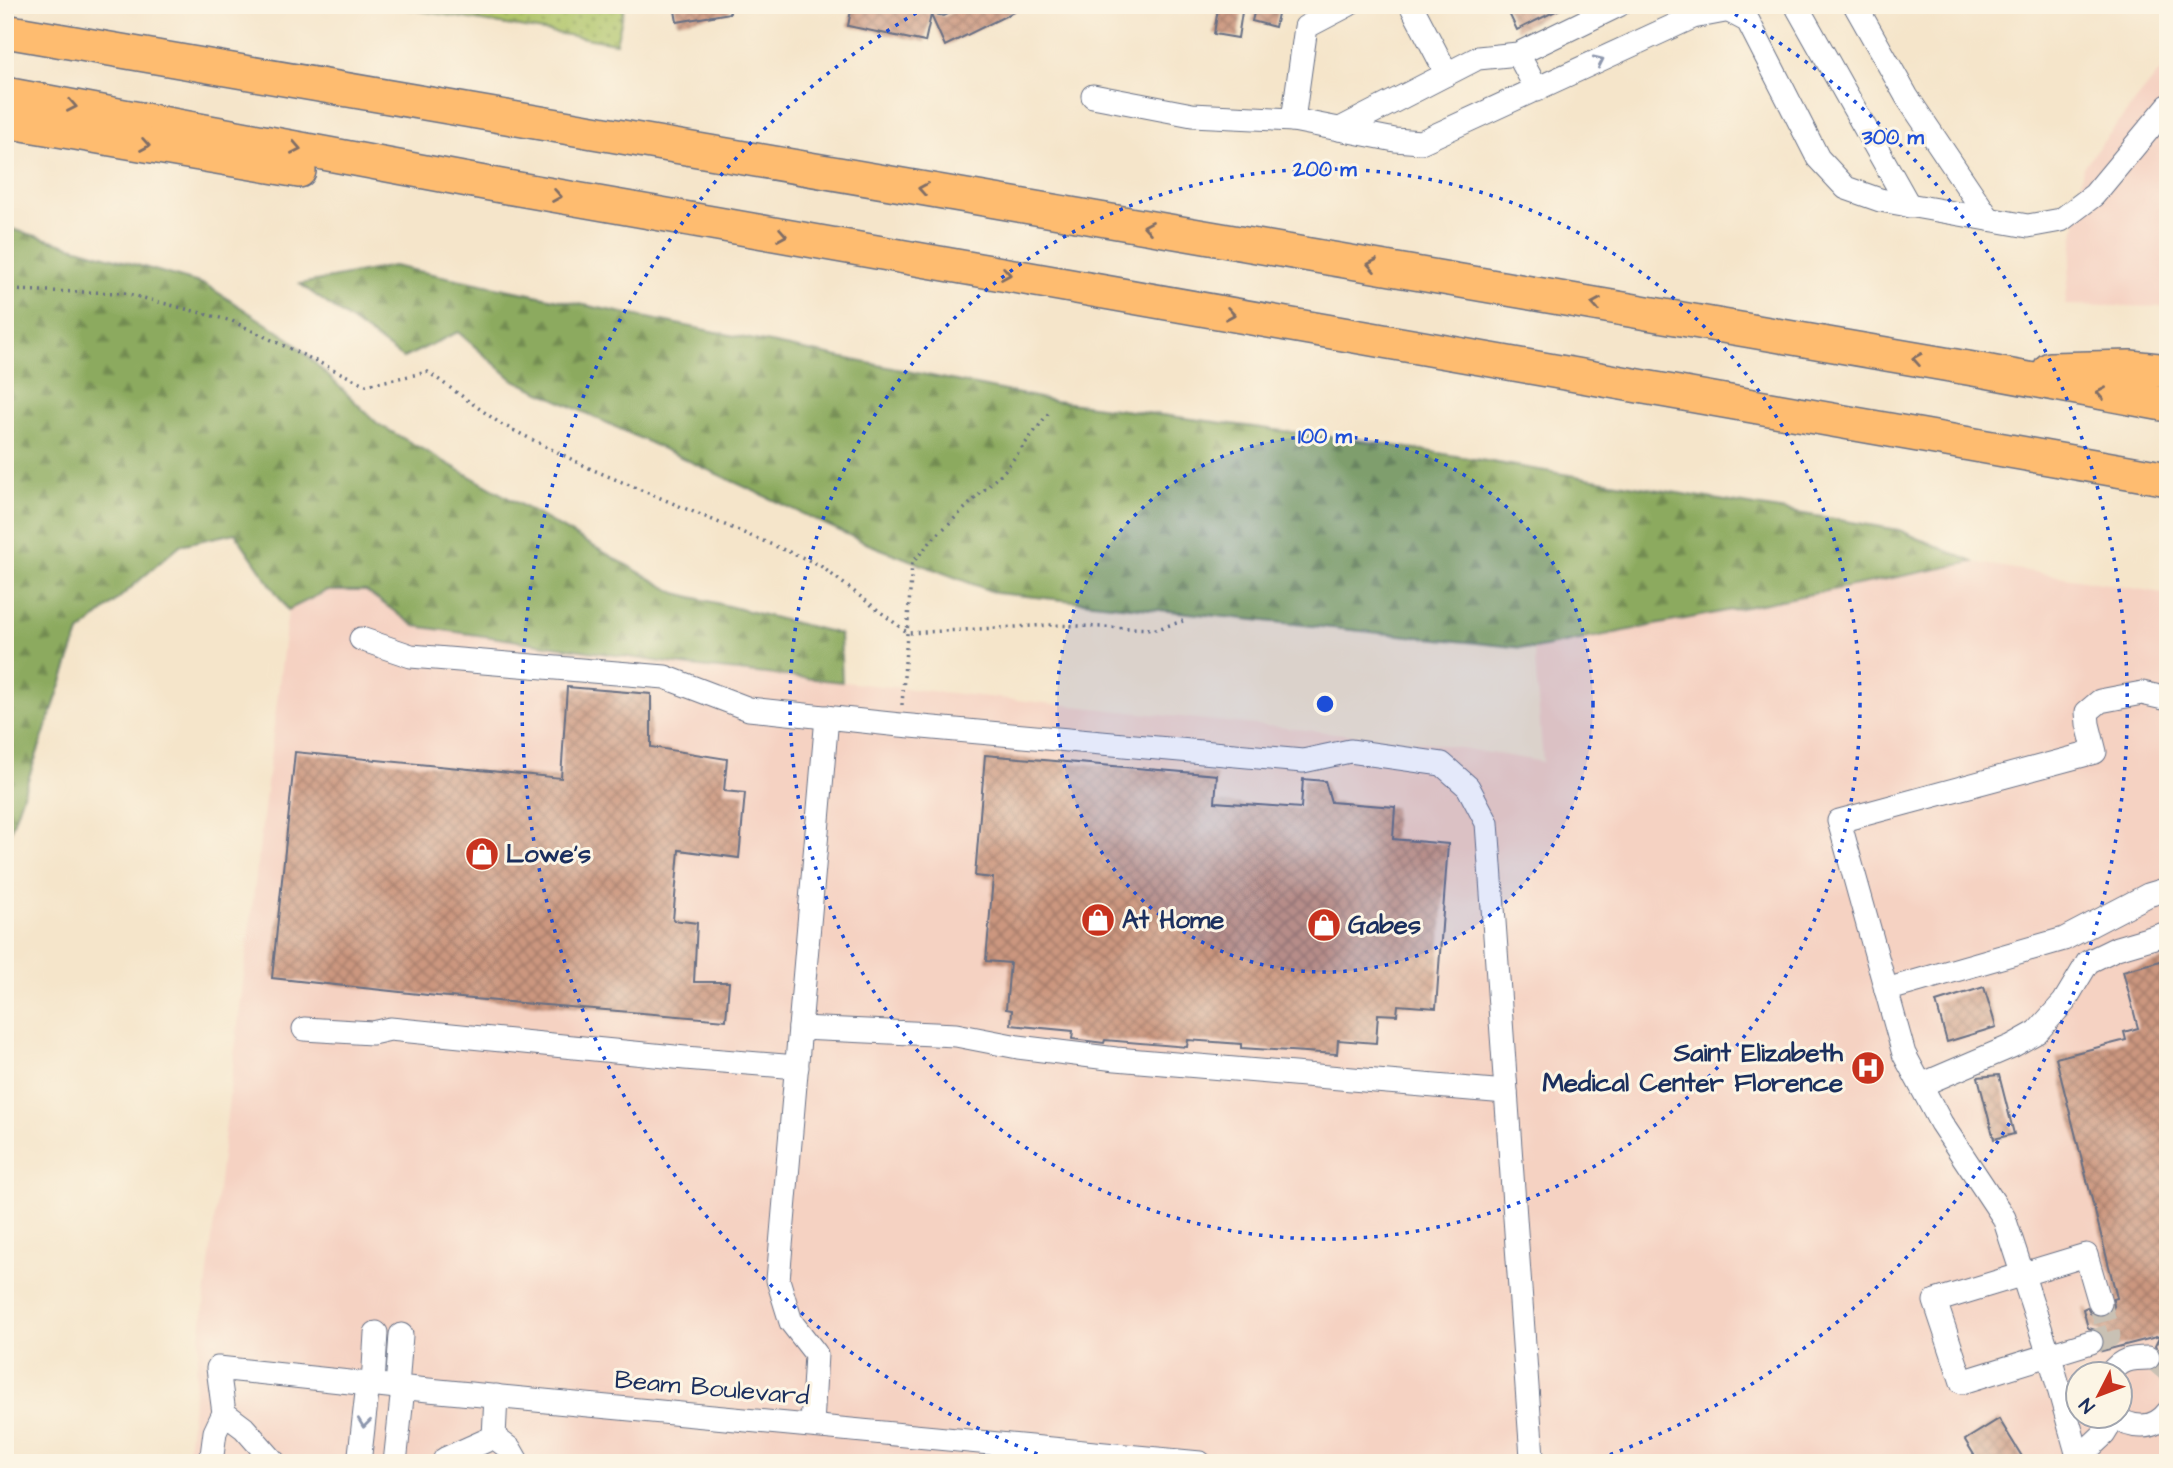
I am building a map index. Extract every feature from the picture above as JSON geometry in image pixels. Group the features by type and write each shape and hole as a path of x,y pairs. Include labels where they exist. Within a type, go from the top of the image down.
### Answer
{"highway":[{"path":"5,31 1985,371 2168,405"},
{"path":"5,94 490,184 2168,478"},
{"path":"5,121 386,187 490,184"},
{"path":"1985,371 2130,367 2168,371"}],"street":[{"path":"1293,120 1306,27 1348,5"},
{"path":"1411,5 1447,74"},
{"path":"1340,129 1478,58 1518,54 1619,5"},
{"path":"1796,5 1909,205"},
{"path":"1855,5 1907,97 1989,219"},
{"path":"1093,96 1192,115 1293,120 1395,140 1421,142 1693,18 1727,7 1748,21 1818,158 1846,188 1880,200 2028,226 2061,220 2094,195 2168,106"},
{"path":"1518,54 1537,90"},
{"path":"361,639 411,656 665,677 749,709 1303,761 1350,751 1441,764 1468,787 1487,823 1532,1457 1528,1463"},
{"path":"2077,1461 2049,1356 2004,1218 1941,1123 1904,1054 1839,821 2095,752 2087,712 2100,701 2142,693 2168,699"},
{"path":"812,1425 816,1354 791,1322 778,1280 827,717"},
{"path":"1886,990 2064,939 2148,895 2168,889"},
{"path":"1921,1085 2012,1046 2037,1032 2064,1002 2088,962 2117,948 2168,933"},
{"path":"800,1028 957,1035 1018,1047 1116,1059 1506,1092"},
{"path":"304,1029 372,1033 390,1029 797,1067"},
{"path":"2091,1342 1962,1382 1935,1301 2086,1255 2099,1303"},
{"path":"359,1463 376,1333"},
{"path":"395,1463 401,1335"},
{"path":"2126,1360 2131,1357 2148,1358"},
{"name":"Beam Boulevard","path":"224,1413 218,1368 400,1388 812,1425 1072,1457 1200,1463"},
{"path":"494,1437 496,1396"},
{"path":"2134,1426 2155,1423 2168,1412"},
{"path":"211,1463 215,1432 224,1413 244,1428 275,1463"},
{"path":"2077,1461 2106,1430"},
{"path":"443,1463 494,1437"},
{"path":"494,1437 510,1449 518,1463"}],"path":[{"path":"5,290 124,293 232,321 366,384 428,372 501,424 591,469 818,564 908,633 1050,625 1157,629 1184,621"},
{"path":"900,725 912,563 1005,470 1051,410"}],"shaded area":[{"path":"2168,61 2168,307 2065,305 2083,167"},
{"path":"1973,562 2168,594 2168,1463 187,1463 288,610 326,591 366,591 415,626 690,666 1431,743 1543,762 1534,649"}],"green space":[{"path":"385,5 625,5 616,43"},
{"path":"5,227 206,285 290,339 378,424 676,593 840,634 842,682 690,666 415,626 366,591 326,591 288,610 235,533 180,545 79,633 5,846"},
{"path":"393,266 1054,401 1384,444 1899,530 1973,562 1534,649 996,593 868,544 512,379 458,332 403,358 300,284"}],"building":[{"path":"674,5 730,5 730,13 677,22"},
{"path":"852,5 893,5 944,16 967,5 1028,5 945,46 931,15 925,42 848,26"},
{"path":"1256,5 1280,5 1275,27 1252,21"},
{"path":"1505,5 1568,5 1517,30"},
{"path":"1218,8 1242,12 1238,38 1214,34"},
{"name":"Lowe's","path":"567,687 651,694 651,747 727,759 724,791 745,793 739,858 679,850 673,920 697,923 694,982 729,982 726,1020 437,996 272,978 295,752 561,778"},
{"path":"985,755 1217,775 1215,802 1301,808 1303,779 1325,781 1331,802 1395,807 1393,839 1448,844 1436,1008 1398,1005 1397,1015 1378,1014 1376,1043 1338,1040 1337,1054 1241,1048 1241,1044 1188,1040 1187,1047 1105,1040 1104,1043 1072,1039 1073,1031 1011,1025 1012,1010 1006,1009 1010,963 986,961 993,878 975,876"},
{"path":"2168,959 2168,1379 2154,1370 2162,1359 2155,1346 2160,1336 2102,1351 2104,1337 2100,1331 2088,1328 2083,1309 2087,1307 2090,1313 2096,1316 2105,1316 2114,1306 2113,1299 2117,1298 2056,1058 2126,1040 2124,1032 2138,1028 2123,971"},
{"path":"1984,987 1996,1027 1947,1042 1936,1002"},
{"path":"1999,1075 2014,1134 1994,1139 1978,1077"},
{"path":"1999,1419 2026,1463 1979,1463 1965,1440"}],"tunnel":[{"path":"2091,1342 2109,1336 2100,1303"},
{"path":"2148,1358 2155,1360 2168,1371"}],"place":[{"name":"Lowe's","path":"482,854"},
{"name":"At Home","path":"1098,920"},
{"name":"Gabes","path":"1324,925"},
{"name":"Saint Elizabeth Medical Center Florence","path":"1868,1068"}]}
